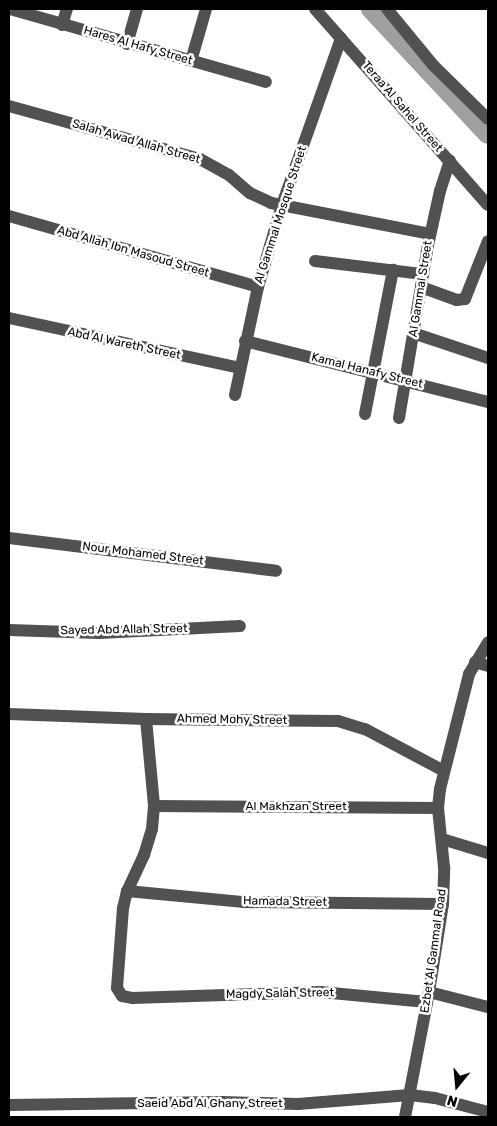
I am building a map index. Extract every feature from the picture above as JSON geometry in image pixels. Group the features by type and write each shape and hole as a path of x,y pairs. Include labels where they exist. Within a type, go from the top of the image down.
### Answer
{"street":[{"name":"Hares Al Hafy Street","path":"10,9 127,44 266,82"},
{"path":"62,25 67,9"},
{"path":"127,44 137,9"},
{"path":"191,61 206,9"},
{"name":"Teraa Al Sahel Street","path":"315,9 488,205"},
{"path":"387,9 434,64 488,119"},
{"name":"Al Gammal Mosque Street","path":"235,395 258,287 282,205 341,38"},
{"name":"Salah Awad Allah Street","path":"9,106 200,159 229,175 260,199 430,234"},
{"name":"Al Gammal Street","path":"399,418 430,234 450,161"},
{"name":"Abd Allah Ibn Masoud Street","path":"9,216 258,287"},
{"path":"421,287 457,300 465,299 488,241"},
{"path":"315,261 423,274"},
{"path":"366,414 393,270"},
{"name":"Abd Al Wareth Street","path":"9,318 240,368"},
{"path":"413,334 488,358"},
{"name":"Kamal Hanafy Street","path":"245,341 488,402"},
{"name":"Nour Mohamed Street","path":"9,538 276,571"},
{"name":"Sayed Abd Allah Street","path":"9,630 100,633 240,626"},
{"name":"Ezbet Al Gammal Road","path":"405,1117 428,997 443,904 442,839 438,808 444,771 469,674 488,642"},
{"path":"475,662 488,666"},
{"name":"Ahmed Mohy Street","path":"9,714 146,719 338,721 364,729 444,771"},
{"path":"127,891 144,855 152,829 154,806 146,719"},
{"name":"Al Makhzan Street","path":"154,806 438,808"},
{"path":"442,839 488,853"},
{"name":"Hamada Street","path":"127,891 244,902 443,904"},
{"name":"Magdy Salah Street","path":"127,891 123,908 117,988 122,996 132,998 321,992 428,997 488,1007"},
{"name":"Saeid Abd Al Ghany Street","path":"9,1106 222,1102 298,1104 410,1095 434,1098 488,1112"}],"waterway":[{"path":"371,9 488,134"}]}
